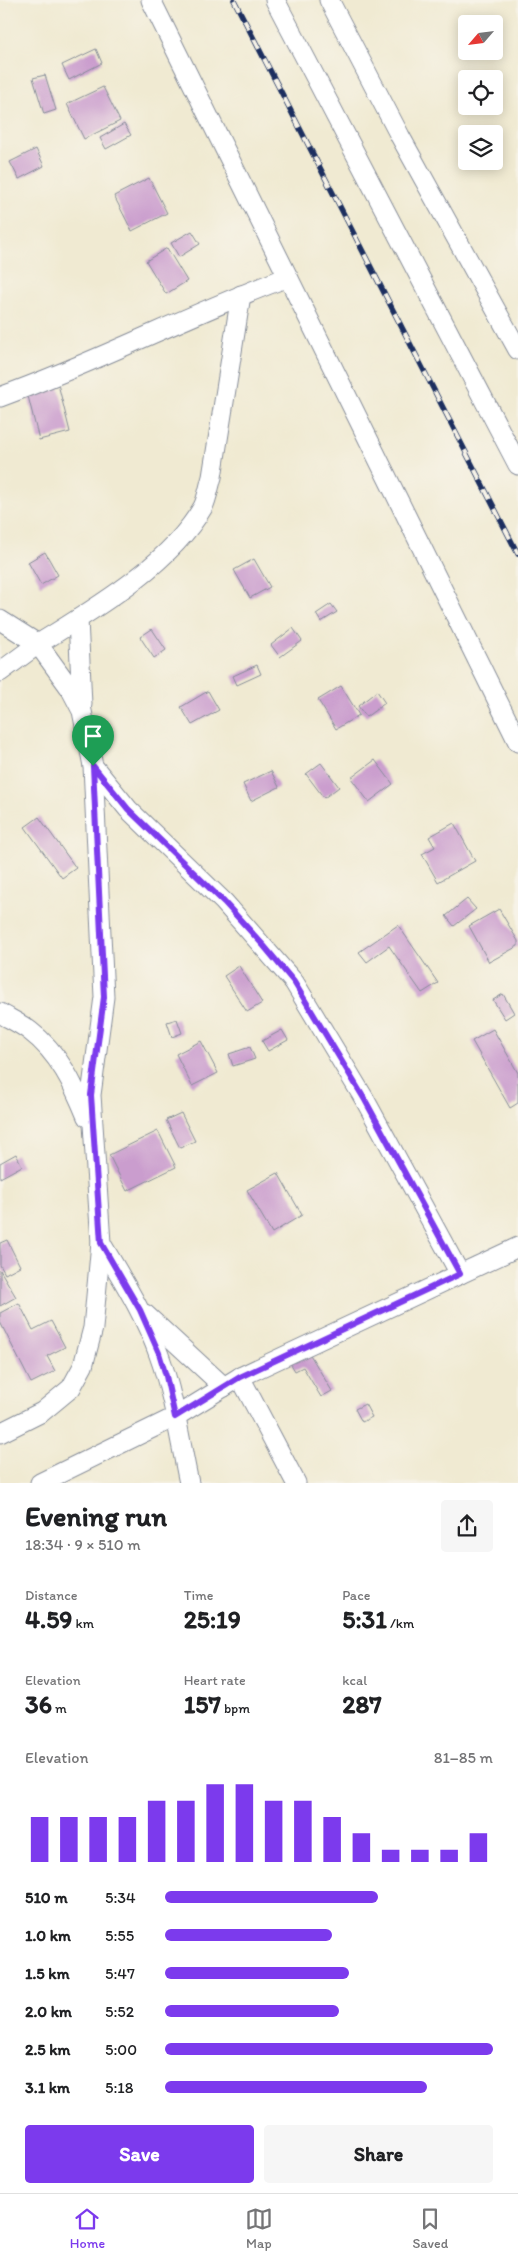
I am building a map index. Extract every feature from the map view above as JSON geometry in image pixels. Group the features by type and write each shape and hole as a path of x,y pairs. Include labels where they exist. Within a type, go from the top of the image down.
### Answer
{"street":[{"path":"151,0 518,742"},
{"path":"275,0 518,465"},
{"path":"329,0 400,136 518,350"},
{"path":"0,397 40,382 241,294 288,277"},
{"path":"0,672 38,644 115,596 155,562 183,534 203,506 212,478 241,294"},
{"path":"0,1433 42,1412 71,1388 83,1366 93,1328 101,1243 91,1095 104,997 93,766 82,711 78,619"},
{"path":"0,620 38,644 70,688 82,711"},
{"path":"93,766 128,809 224,902 294,982 365,1100 460,1274"},
{"path":"0,1013 30,1031 60,1061 73,1083 92,1128"},
{"path":"101,1243 140,1310 166,1376 189,1483"},
{"path":"42,1482 175,1417 240,1377 518,1247"},
{"path":"140,1310 224,1387"},
{"path":"240,1377 296,1483"}],"building":[{"path":"96,49 102,63 69,80 62,65"},
{"path":"45,75 56,110 44,114 33,78"},
{"path":"103,87 120,121 84,139 67,104"},
{"path":"124,124 131,135 106,149 100,138"},
{"path":"36,149 44,166 19,179 10,162"},
{"path":"149,178 167,213 132,231 114,196"},
{"path":"192,231 200,244 179,257 171,243"},
{"path":"167,248 187,281 166,294 146,261"},
{"path":"58,384 70,432 39,440 27,392"},
{"path":"45,552 58,575 41,585 28,562"},
{"path":"254,559 270,587 250,598 234,570"},
{"path":"331,604 337,612 321,622 316,614"},
{"path":"293,628 302,641 280,657 271,645"},
{"path":"152,629 166,650 154,658 140,637"},
{"path":"257,665 261,674 237,685 233,676"},
{"path":"341,686 359,715 336,729 318,700"},
{"path":"208,691 219,710 192,725 181,707"},
{"path":"377,691 385,703 366,717 358,706"},
{"path":"375,760 393,784 369,802 351,778"},
{"path":"321,763 339,787 324,798 306,774"},
{"path":"271,771 279,787 251,801 243,784"},
{"path":"39,817 76,868 62,878 25,827"},
{"path":"454,823 475,861 438,882 422,854 435,847 429,837"},
{"path":"467,899 476,909 454,926 446,916"},
{"path":"499,909 518,941 518,946 489,962 469,926"},
{"path":"398,925 438,983 422,993 389,946 367,962 359,952"},
{"path":"239,966 262,1003 247,1012 224,976"},
{"path":"503,994 514,1013 505,1019 493,1000"},
{"path":"177,1019 182,1033 172,1037 167,1022"},
{"path":"493,1029 518,1073 518,1103 510,1108 472,1041"},
{"path":"282,1030 288,1040 268,1051 262,1041"},
{"path":"201,1041 218,1073 192,1086 176,1054"},
{"path":"250,1047 255,1059 233,1066 229,1054"},
{"path":"181,1113 195,1141 180,1148 166,1120"},
{"path":"158,1131 176,1167 127,1191 109,1155"},
{"path":"16,1154 22,1166 0,1178 0,1163"},
{"path":"278,1173 302,1215 272,1233 247,1190"},
{"path":"7,1240 20,1266 5,1274 0,1265 0,1243"},
{"path":"0,1270 16,1297 0,1306"},
{"path":"19,1303 33,1330 51,1321 65,1347 47,1356 55,1371 31,1383 0,1322 0,1313"},
{"path":"306,1348 332,1391 321,1397 303,1367 295,1371 288,1359"},
{"path":"365,1404 372,1417 362,1422 355,1409"}],"railway":[{"path":"234,0 518,554"}],"route":[{"path":"93,766 128,809 224,902 294,982 365,1100 460,1274 240,1377 175,1417 159,1353 140,1310 101,1243 91,1095 104,997 93,766"}]}
